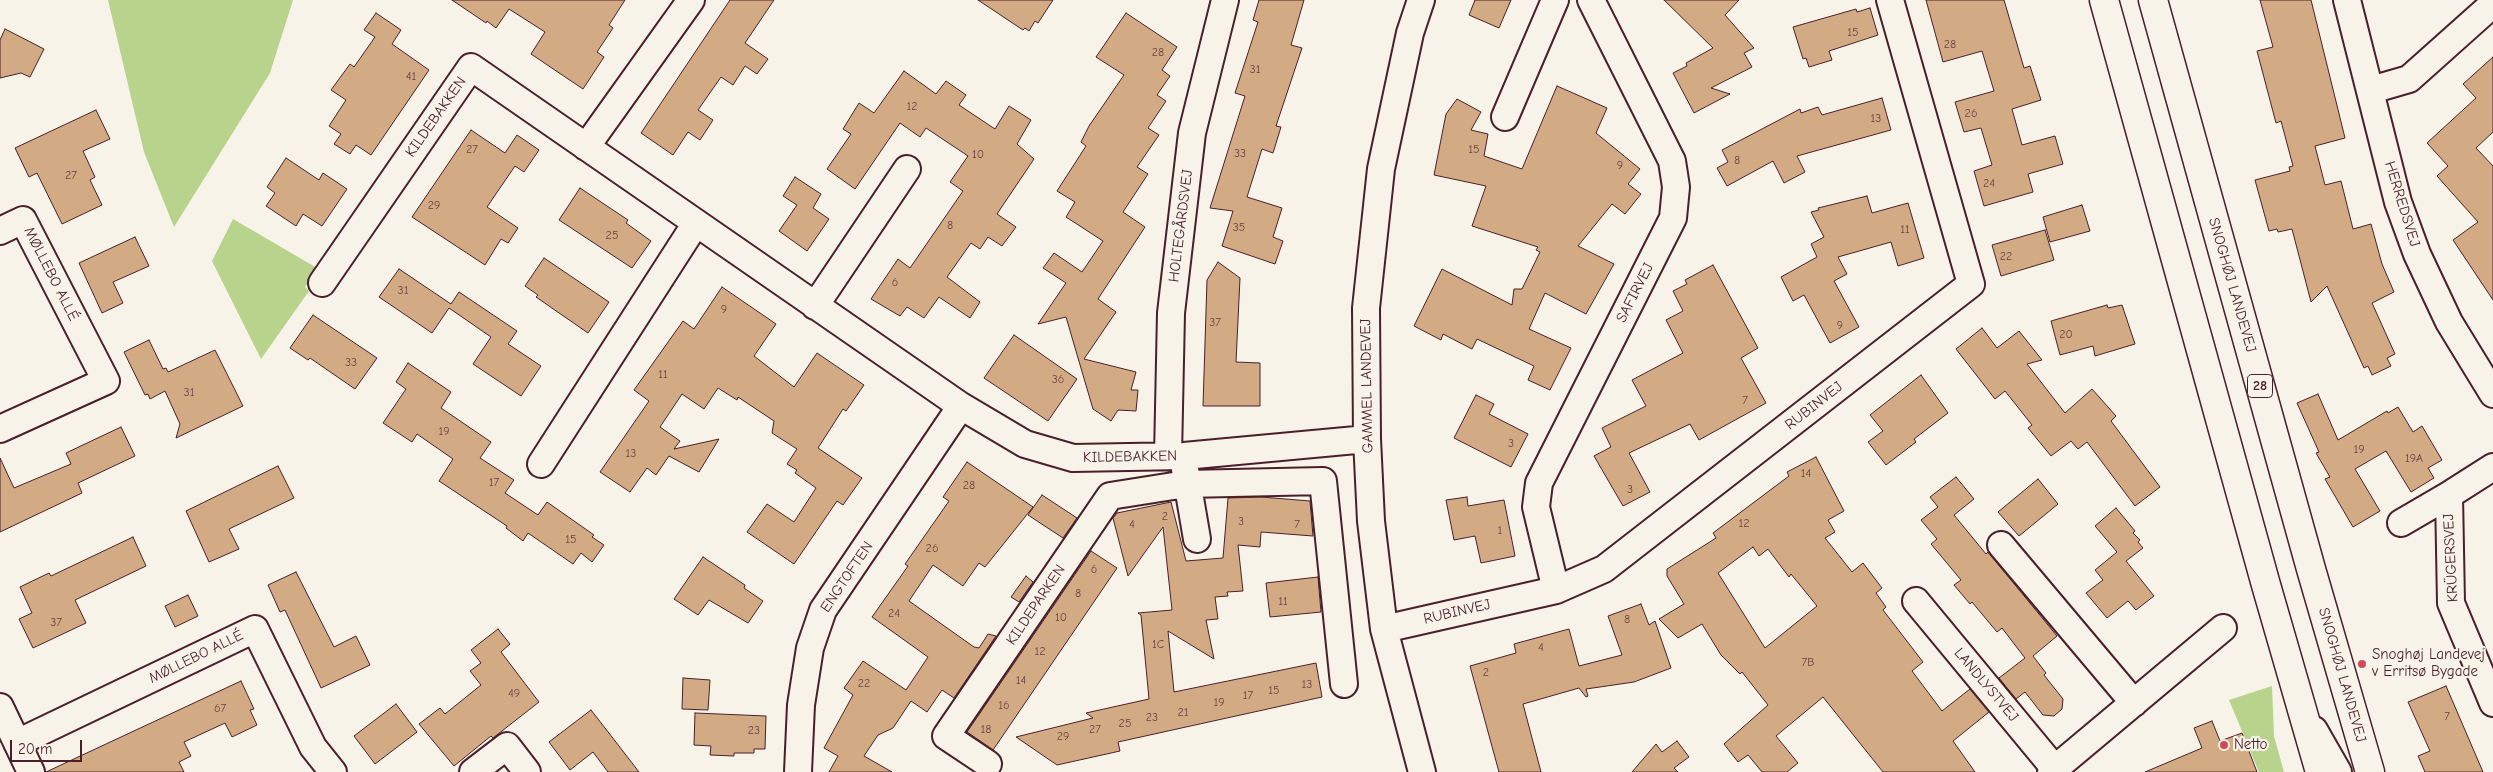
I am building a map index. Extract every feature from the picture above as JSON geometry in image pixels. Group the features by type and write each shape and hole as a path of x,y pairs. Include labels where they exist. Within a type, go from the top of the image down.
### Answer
{"main road":[{"path":"2104,0 2320,772"},
{"name":"SNOGHØJ LANDEVEJ","path":"2153,0 2311,569 2370,772"}],"street":[{"path":"586,147 691,0"},
{"name":"HOLTEGÅRDSVEJ","path":"1176,456 1171,313 1192,133 1225,0"},
{"name":"GAMMEL LANDEVEJ","path":"1421,0 1410,33 1381,169 1366,308 1367,439 1371,521 1384,628 1422,772"},
{"path":"1505,117 1555,0"},
{"name":"SAFIRVEJ","path":"1556,590 1536,507 1539,483 1673,218 1676,187 1672,161 1591,0"},
{"name":"RUBINVEJ","path":"1384,628 1556,590 1604,569 1971,284 1890,0"},
{"name":"HERREDSVEJ","path":"2347,0 2398,202 2417,254 2449,322 2493,394"},
{"path":"2371,90 2409,78 2493,4"},
{"name":"KILDEBAKKEN","path":"322,283 471,67 814,306 961,406 1025,444 1073,458 1176,456 1367,439"},
{"path":"814,306 906,168"},
{"name":"MØLLEBO ALLÉ","path":"0,231 23,220 106,381 0,429"},
{"path":"541,464 696,223"},
{"name":"ENGTOFTEN","path":"798,772 800,705 810,648 823,610 961,406"},
{"path":"1176,456 1186,484 1197,539"},
{"name":"KRÜGERSVEJ","path":"2401,523 2493,468"},
{"name":"KILDEPARKEN","path":"988,764 946,736 1110,496 1186,484 1323,481 1344,684"},
{"name":"KRÜGERSVEJ","path":"2449,495 2451,603 2493,703"},
{"path":"2001,545 2134,703"},
{"name":"LANDLYSTVEJ","path":"1916,601 2053,770 2222,628"},
{"name":"MØLLEBO ALLÉ","path":"17,743 255,629 313,747 333,772"},
{"path":"0,707 31,772"},
{"path":"2301,708 2338,772"},
{"path":"473,772 507,746 527,772"}],"green space":[{"path":"108,0 293,0 270,73 174,227 144,152"},
{"path":"233,219 317,268 305,287 309,291 261,359 212,261"},
{"path":"2272,686 2274,736 2284,772 2259,772 2229,700"}],"building":[{"path":"452,0 625,0 609,25 613,28 597,52 604,57 583,89 531,54 545,32 509,9 496,28"},
{"path":"730,0 774,0 745,43 768,59 757,74 745,66 733,85 721,77 698,110 713,120 700,140 688,132 673,155 641,133"},
{"path":"978,0 1053,0 1038,23 1035,21 1029,31 1025,28 1023,30"},
{"path":"1259,0 1304,0 1291,45 1302,48 1276,126 1281,127 1273,153 1262,149 1247,197 1282,208 1273,237 1283,241 1275,264 1222,246 1233,211 1210,208 1245,96 1235,93 1258,22 1253,20"},
{"path":"1475,0 1511,0 1499,28 1469,15"},
{"path":"1664,0 1739,0 1725,15 1754,48 1744,53 1752,67 1711,88 1730,94 1694,113 1673,73 1687,66 1686,63 1713,48"},
{"path":"1926,0 2004,0 2024,68 2030,66 2041,100 2012,109 2022,145 2055,136 2063,164 2028,174 2033,192 1984,206 1974,171 1992,165 1981,128 1964,132 1955,102 1994,91 1982,51 1943,62"},
{"path":"2260,0 2311,0 2345,138 2315,146 2325,185 2341,181 2353,229 2371,224 2382,264 2394,292 2372,303 2395,354 2387,358 2391,366 2372,375 2368,366 2364,368 2327,286 2311,302 2292,229 2278,232 2277,229 2269,231 2255,180 2290,171 2289,167 2293,166 2281,121 2276,123 2257,51 2273,47"},
{"path":"1870,8 1878,35 1829,51 1832,60 1809,67 1806,58 1803,59 1793,27 1856,9 1857,12"},
{"path":"376,13 401,30 392,44 429,70 371,155 356,145 350,154 334,144 341,134 329,126 346,100 331,90 350,64 354,67 375,37 364,30"},
{"path":"1126,13 1177,47 1162,70 1170,76 1157,95 1166,101 1148,128 1159,135 1137,167 1148,174 1123,212 1145,227 1098,299 1116,312 1084,359 1136,372 1131,390 1138,390 1136,411 1118,410 1111,421 1093,409 1066,317 1038,324 1066,283 1043,268 1054,253 1082,272 1103,241 1066,217 1075,202 1057,191 1086,146 1081,142 1089,126 1124,75 1096,57"},
{"path":"5,29 44,49 30,77 21,73 0,78 0,40"},
{"path":"2493,57 2493,132 2476,148 2493,166 2493,300 2453,240 2478,222 2437,176 2448,166 2427,143 2476,98 2463,84"},
{"path":"904,71 936,94 946,81 966,95 959,105 995,129 1009,106 1031,120 1017,144 1034,159 997,214 1016,227 1002,246 988,237 980,249 971,243 947,277 980,302 970,318 939,297 924,318 907,307 900,316 871,299 898,259 910,268 963,191 950,182 968,156 926,128 920,137 900,123 855,189 827,169 851,134 843,129 859,103 874,113"},
{"path":"1557,86 1607,108 1596,133 1640,169 1628,184 1641,194 1625,214 1612,204 1578,246 1614,264 1586,314 1545,293 1529,329 1571,348 1550,390 1528,380 1534,366 1477,339 1472,349 1443,334 1441,340 1414,326 1442,269 1512,305 1514,289 1522,289 1540,252 1536,250 1538,247 1472,226 1486,186 1434,175 1446,114 1457,99 1481,112 1471,130 1488,134 1484,156 1522,169"},
{"path":"1882,98 1891,130 1797,156 1805,172 1784,183 1773,161 1727,186 1717,168 1728,162 1722,150 1800,109 1801,113 1818,107 1822,115"},
{"path":"96,110 110,139 83,151 95,177 90,180 102,205 62,224 37,173 29,177 15,148"},
{"path":"471,130 505,153 517,135 539,150 524,172 515,166 487,207 518,228 508,243 501,239 485,265 412,217"},
{"path":"286,158 319,180 323,173 347,189 322,226 303,214 296,226 266,206 275,193 267,187"},
{"path":"795,177 821,194 813,208 829,219 807,251 779,231 797,205 783,196"},
{"path":"580,188 628,220 626,223 651,241 632,268 559,220"},
{"path":"1867,196 1872,213 1908,203 1924,258 1898,266 1891,242 1838,257 1847,274 1834,281 1859,327 1830,343 1804,295 1793,301 1781,277 1817,257 1811,244 1824,237 1811,212 1819,210 1818,208"},
{"path":"2082,205 2090,231 2050,242 2043,217"},
{"path":"2045,230 2054,260 2001,276 1992,245"},
{"path":"135,237 149,266 113,282 123,303 102,313 79,263"},
{"path":"544,258 609,302 588,333 536,297 538,295 525,286"},
{"path":"1218,262 1240,278 1236,362 1260,363 1260,406 1203,406 1207,280"},
{"path":"1713,265 1758,348 1741,358 1766,403 1699,440 1690,424 1629,453 1650,492 1623,506 1594,456 1611,447 1602,428 1646,406 1632,380 1683,353 1666,320 1683,311 1673,291 1687,284 1685,280"},
{"path":"399,269 451,304 459,292 517,331 508,344 541,366 521,396 473,364 491,337 449,308 432,333 379,297"},
{"path":"722,287 776,324 754,356 794,387 817,353 864,385 846,411 843,409 818,448 862,478 843,505 837,501 794,564 747,532 767,504 794,522 816,488 795,473 797,470 787,464 797,449 772,433 774,421 738,397 737,400 718,388 704,409 682,394 660,427 680,441 674,449 719,439 699,472 669,456 656,475 647,468 630,492 600,472 649,401 634,390 683,321 694,329"},
{"path":"2107,305 2108,308 2122,305 2135,344 2095,356 2093,346 2060,355 2051,321"},
{"path":"313,315 377,358 355,389 310,358 308,360 290,348"},
{"path":"1982,328 1997,348 2019,331 2042,360 2027,364 2065,413 2092,389 2116,416 2111,421 2160,487 2135,506 2087,442 2078,449 2071,441 2051,456 2028,428 2032,425 2005,391 1995,399 1956,349"},
{"path":"1014,335 1077,379 1048,421 984,378"},
{"path":"149,340 163,369 166,368 168,372 215,350 243,406 176,438 180,424 165,391 150,399 148,394 145,395 124,352"},
{"path":"408,363 451,392 441,408 491,442 480,458 514,480 505,493 538,515 547,502 594,535 592,537 604,545 592,562 581,553 573,564 528,533 523,541 506,528 507,526 439,481 453,459 417,434 412,442 383,423 406,389 396,382"},
{"path":"1921,375 1948,413 1914,439 1916,442 1886,465 1868,442 1883,431 1870,415"},
{"path":"2318,394 2338,440 2387,411 2388,413 2398,407 2413,432 2422,426 2442,460 2428,468 2434,478 2411,492 2386,451 2355,469 2380,511 2353,527 2325,479 2330,477 2316,453 2319,452 2297,403"},
{"path":"1476,395 1494,404 1489,414 1528,434 1511,467 1454,438"},
{"path":"121,427 135,456 78,483 82,493 0,532 0,458 14,488 71,464 66,453"},
{"path":"1816,457 1844,511 1828,520 1835,532 1825,538 1852,572 1863,563 1882,588 1876,593 1886,607 1883,610 1923,662 1912,671 1942,711 1970,689 1989,712 1953,741 1975,772 1883,772 1823,697 1776,736 1798,763 1787,772 1762,772 1748,755 1738,762 1724,744 1768,705 1742,672 1740,674 1721,655 1702,624 1678,638 1659,619 1684,604 1667,576 1667,569 1716,538 1713,533 1789,476 1787,472","holes":["1753,547 1759,556 1768,549 1789,577 1791,574 1817,606 1765,648 1718,573"]},
{"path":"967,462 1033,507 985,567 979,563 963,586 933,565 909,601 974,647 979,648 988,634 996,636 954,698 942,690 927,712 911,701 893,728 878,735 864,756 892,772 829,772 838,756 824,748 853,695 844,688 863,661 906,690 928,657 872,617 908,566 905,564 949,501 943,497"},
{"path":"278,466 294,498 229,529 239,549 209,562 186,511"},
{"path":"1956,477 1974,499 1954,515 1986,554 1988,552 2057,636 2033,656 2046,673 2044,675 2063,699 2062,709 2054,716 2043,715 2025,692 2016,699 1999,678 2025,658 2002,628 1997,632 1972,602 1970,604 1954,585 1961,580 1931,544 1937,539 1921,520 1938,507 1930,497"},
{"path":"2038,479 2058,504 2019,536 1998,512"},
{"path":"1042,495 1077,518 1063,538 1028,515"},
{"path":"1261,497 1310,501 1313,536 1261,532 1260,547 1238,545 1243,591 1227,592 1228,596 1215,597 1218,619 1206,620 1214,659 1168,631 1174,692 1316,663 1322,697 1118,742 1120,751 1057,765 1016,737 1093,718 1086,713 1149,699 1141,615 1138,613 1172,610 1163,527 1128,576 1113,518 1117,513 1171,502 1186,561 1223,558 1228,498"},
{"path":"1467,497 1468,506 1504,500 1515,556 1481,563 1475,536 1454,540 1446,500"},
{"path":"2116,508 2135,531 2133,533 2140,540 2138,542 2143,548 2126,561 2154,596 2136,610 2128,601 2107,618 2086,593 2103,580 2095,570 2117,552 2095,526"},
{"path":"133,537 146,566 75,600 86,623 33,648 19,619 32,613 20,587 49,573 51,576"},
{"path":"1091,551 1117,568 993,750 967,732"},
{"path":"703,557 745,585 744,588 763,601 748,623 709,600 698,615 674,599"},
{"path":"296,572 334,647 356,636 370,665 321,688 285,610 280,612 268,585"},
{"path":"1026,576 1033,582 1019,602 1011,597"},
{"path":"1318,577 1321,612 1270,617 1266,583"},
{"path":"188,595 198,616 175,627 165,606"},
{"path":"1641,604 1649,625 1655,621 1671,668 1634,682 1586,689 1588,696 1586,697 1579,688 1523,704 1541,772 1499,772 1470,666 1516,653 1514,644 1569,629 1579,666 1622,655 1608,616"},
{"path":"498,629 510,644 501,652 539,702 493,738 491,736 454,766 419,724 440,708 445,714 481,685 470,671 481,663 471,650"},
{"path":"683,678 710,680 708,710 682,709"},
{"path":"241,681 254,709 250,710 257,725 232,737 225,723 184,742 191,756 179,762 184,772 46,772"},
{"path":"2446,686 2483,772 2425,772 2418,756 2430,751 2408,702"},
{"path":"396,704 417,732 375,764 354,736"},
{"path":"591,710 639,772 608,772 593,752 570,770 549,742"},
{"path":"695,713 766,716 765,749 754,749 754,753 734,753 734,756 710,755 711,746 694,745"},
{"name":"Netto","path":"2212,721 2220,741 2242,733 2257,772 2145,772 2202,748 2194,728"},
{"path":"1677,741 1689,757 1674,768 1678,772 1632,772 1656,744 1662,752"}],"place":[{"name":"Snoghøj Landevej v Erritsø Bygade","path":"2362,664"},
{"name":"Netto","path":"2224,745"}]}
